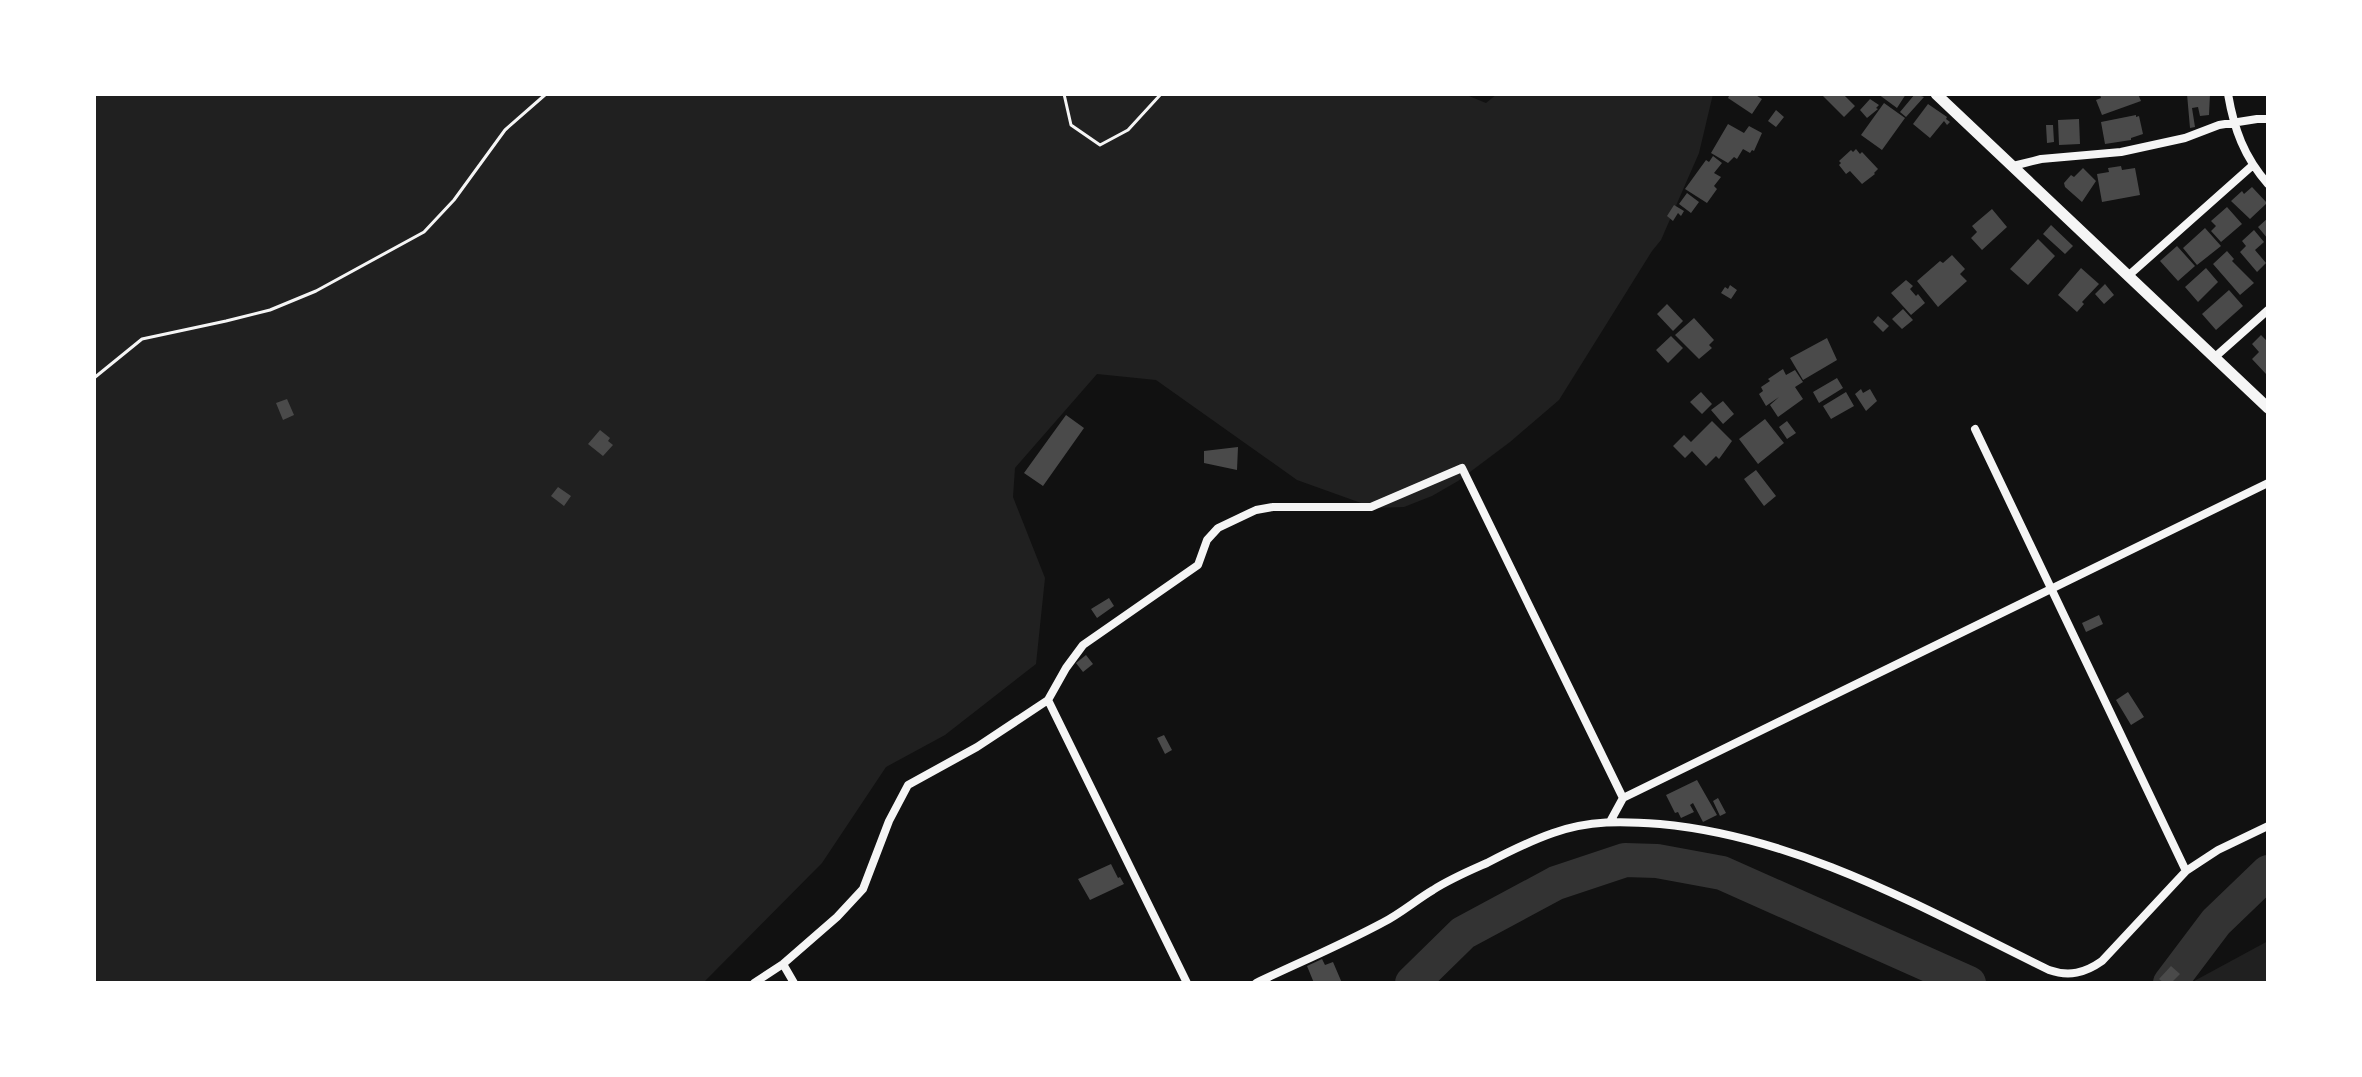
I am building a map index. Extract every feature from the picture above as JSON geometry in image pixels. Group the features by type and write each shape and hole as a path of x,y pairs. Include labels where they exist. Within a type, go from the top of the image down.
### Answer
{"main road":[{"path":"1936,94 2268,408"}],"street":[{"path":"2228,94 2233,123 2248,160 2268,184"},
{"path":"2013,166 2041,159 2083,157 2135,149 2233,123 2268,119"},
{"path":"2128,276 2253,165"},
{"path":"2215,357 2268,310"},
{"path":"1975,429 2186,871"},
{"path":"754,983 783,964 837,917 863,889 889,821 908,785 977,747 1048,700 1083,645 1198,565 1207,540 1218,528 1256,510 1287,506 1371,507 1462,468 1623,798"},
{"path":"1611,820 1623,798 2268,483"},
{"path":"1048,700 1187,983"},
{"path":"1256,983 1385,922 1435,888 1516,849 1552,833 1611,820 1684,826 1756,840 1851,874 2049,970 2084,972 2102,961 2186,871 2218,850 2268,826"},
{"path":"783,964 794,983"}],"path":[{"path":"94,378 142,339 270,310 316,291 424,232 454,200 505,130 546,94"},
{"path":"1064,94 1071,125 1100,145 1128,130 1161,94"}],"shaded area":[{"path":"94,94 1464,94 1486,103 1497,94 1713,94 1699,153 1661,240 1559,400 1510,442 1458,481 1432,496 1404,507 1375,508 1297,480 1156,380 1097,374 1015,468 1013,497 1045,578 1036,664 945,735 886,767 822,863 703,983 94,983"},
{"path":"2268,941 2268,983 2191,983 2196,980"}],"building":[{"path":"1730,94 1754,94 1762,99 1752,114 1728,98"},
{"path":"1821,94 1843,94 1855,106 1844,117"},
{"path":"1878,94 1906,94 1897,108"},
{"path":"1915,94 1924,97 1906,117 1900,112"},
{"path":"2100,94 2138,94 2141,101 2102,115 2096,100 2101,98"},
{"path":"2187,94 2210,94 2209,115 2200,116 2198,107 2192,108 2195,127 2190,128"},
{"path":"1870,99 1879,105 1867,118 1860,110"},
{"path":"1884,103 1905,118 1882,150 1861,135"},
{"path":"1928,104 1950,122 1947,125 1944,121 1930,138 1913,124"},
{"path":"1776,110 1784,117 1776,127 1768,121"},
{"path":"2139,116 2143,134 2131,140 2105,144 2101,122"},
{"path":"2079,119 2080,144 2059,145 2058,120"},
{"path":"1728,124 1744,133 1749,126 1762,133 1754,151 1750,153 1743,149 1737,159 1734,157 1728,163 1711,153"},
{"path":"2046,125 2053,125 2054,142 2047,143"},
{"path":"1856,149 1878,169 1862,184 1850,171 1846,174 1839,165 1839,161"},
{"path":"1713,156 1722,163 1714,173 1721,177 1707,203 1685,189 1706,160 1709,162"},
{"path":"2121,166 2122,170 2135,168 2140,195 2102,202 2097,174"},
{"path":"2083,168 2096,181 2082,202 2064,183"},
{"path":"2252,187 2267,203 2250,219 2231,201"},
{"path":"1687,193 1699,202 1691,213 1679,204"},
{"path":"1674,205 1684,211 1681,216 1678,213 1673,221 1667,216"},
{"path":"2227,207 2242,224 2221,242 2211,231 2216,226 2211,221"},
{"path":"1992,209 2007,227 1982,250 1971,238 1977,232 1972,226"},
{"path":"2268,218 2268,239 2258,227"},
{"path":"2051,225 2073,246 2065,254 2043,234"},
{"path":"2205,228 2221,246 2197,265 2183,248"},
{"path":"2254,230 2264,242 2255,250 2266,263 2257,272 2240,252 2246,246 2242,241"},
{"path":"2038,239 2055,256 2028,285 2010,269"},
{"path":"2177,246 2195,266 2178,281 2160,261"},
{"path":"2227,251 2234,259 2232,261 2254,283 2240,295 2213,264"},
{"path":"1952,255 1965,269 1960,274 1967,281 1938,307 1917,281"},
{"path":"2081,268 2099,284 2077,312 2058,295"},
{"path":"2206,268 2218,282 2198,302 2185,287"},
{"path":"1906,280 1913,286 1910,289 1925,303 1911,315 1891,293"},
{"path":"2105,284 2114,295 2104,304 2095,294"},
{"path":"1730,285 1737,290 1731,299 1721,293"},
{"path":"2229,290 2243,306 2216,330 2202,314"},
{"path":"1667,304 1683,321 1673,331 1657,314"},
{"path":"1903,309 1913,320 1902,329 1892,319"},
{"path":"1878,316 1889,326 1883,332 1873,322"},
{"path":"1694,318 1714,340 1709,345 1712,348 1699,359 1675,335"},
{"path":"2261,335 2268,342 2266,374 2252,359 2259,352 2252,344"},
{"path":"1671,336 1683,348 1668,363 1656,350"},
{"path":"1827,338 1837,360 1803,380 1790,358"},
{"path":"1783,369 1786,375 1795,370 1803,382 1795,387 1803,399 1778,417 1770,405 1779,397 1766,406 1759,394 1763,391 1761,387 1770,381 1768,379"},
{"path":"1837,378 1843,388 1819,403 1813,392"},
{"path":"1861,389 1863,393 1870,389 1877,401 1866,411 1855,394"},
{"path":"1701,392 1712,404 1702,414 1690,402"},
{"path":"1846,392 1854,406 1831,419 1823,406"},
{"path":"287,399 294,415 283,420 276,403"},
{"path":"1723,401 1734,414 1723,424 1711,410"},
{"path":"1066,415 1084,428 1043,486 1024,473"},
{"path":"1765,419 1784,443 1758,464 1739,439"},
{"path":"1712,421 1732,441 1719,459 1716,456 1706,466 1692,451 1685,458 1673,446 1684,435 1691,442"},
{"path":"1787,421 1796,433 1787,439 1779,427"},
{"path":"600,430 613,445 603,456 588,444"},
{"path":"1238,447 1237,470 1204,463 1204,451"},
{"path":"1756,470 1776,496 1764,506 1744,479"},
{"path":"558,487 571,496 564,506 551,496"},
{"path":"1109,598 1114,606 1097,618 1091,609"},
{"path":"2099,615 2103,624 2086,632 2082,623"},
{"path":"1086,655 1093,664 1083,672 1076,663"},
{"path":"2128,692 2144,717 2131,725 2116,700"},
{"path":"1164,735 1172,750 1165,754 1157,738"},
{"path":"1697,780 1717,815 1703,822 1693,803 1690,805 1694,812 1681,818 1666,795"},
{"path":"1718,798 1726,813 1720,816 1713,801"},
{"path":"1111,864 1124,884 1090,900 1078,879"},
{"path":"1322,959 1325,965 1333,962 1342,983 1314,983 1307,966"},
{"path":"2171,966 2180,974 2171,983 2164,983 2159,979"}],"waterway":[{"path":"1412,983 1463,933 1556,883 1625,860 1657,861 1722,873 1969,983"},
{"path":"2170,983 2216,922 2268,872"}]}
